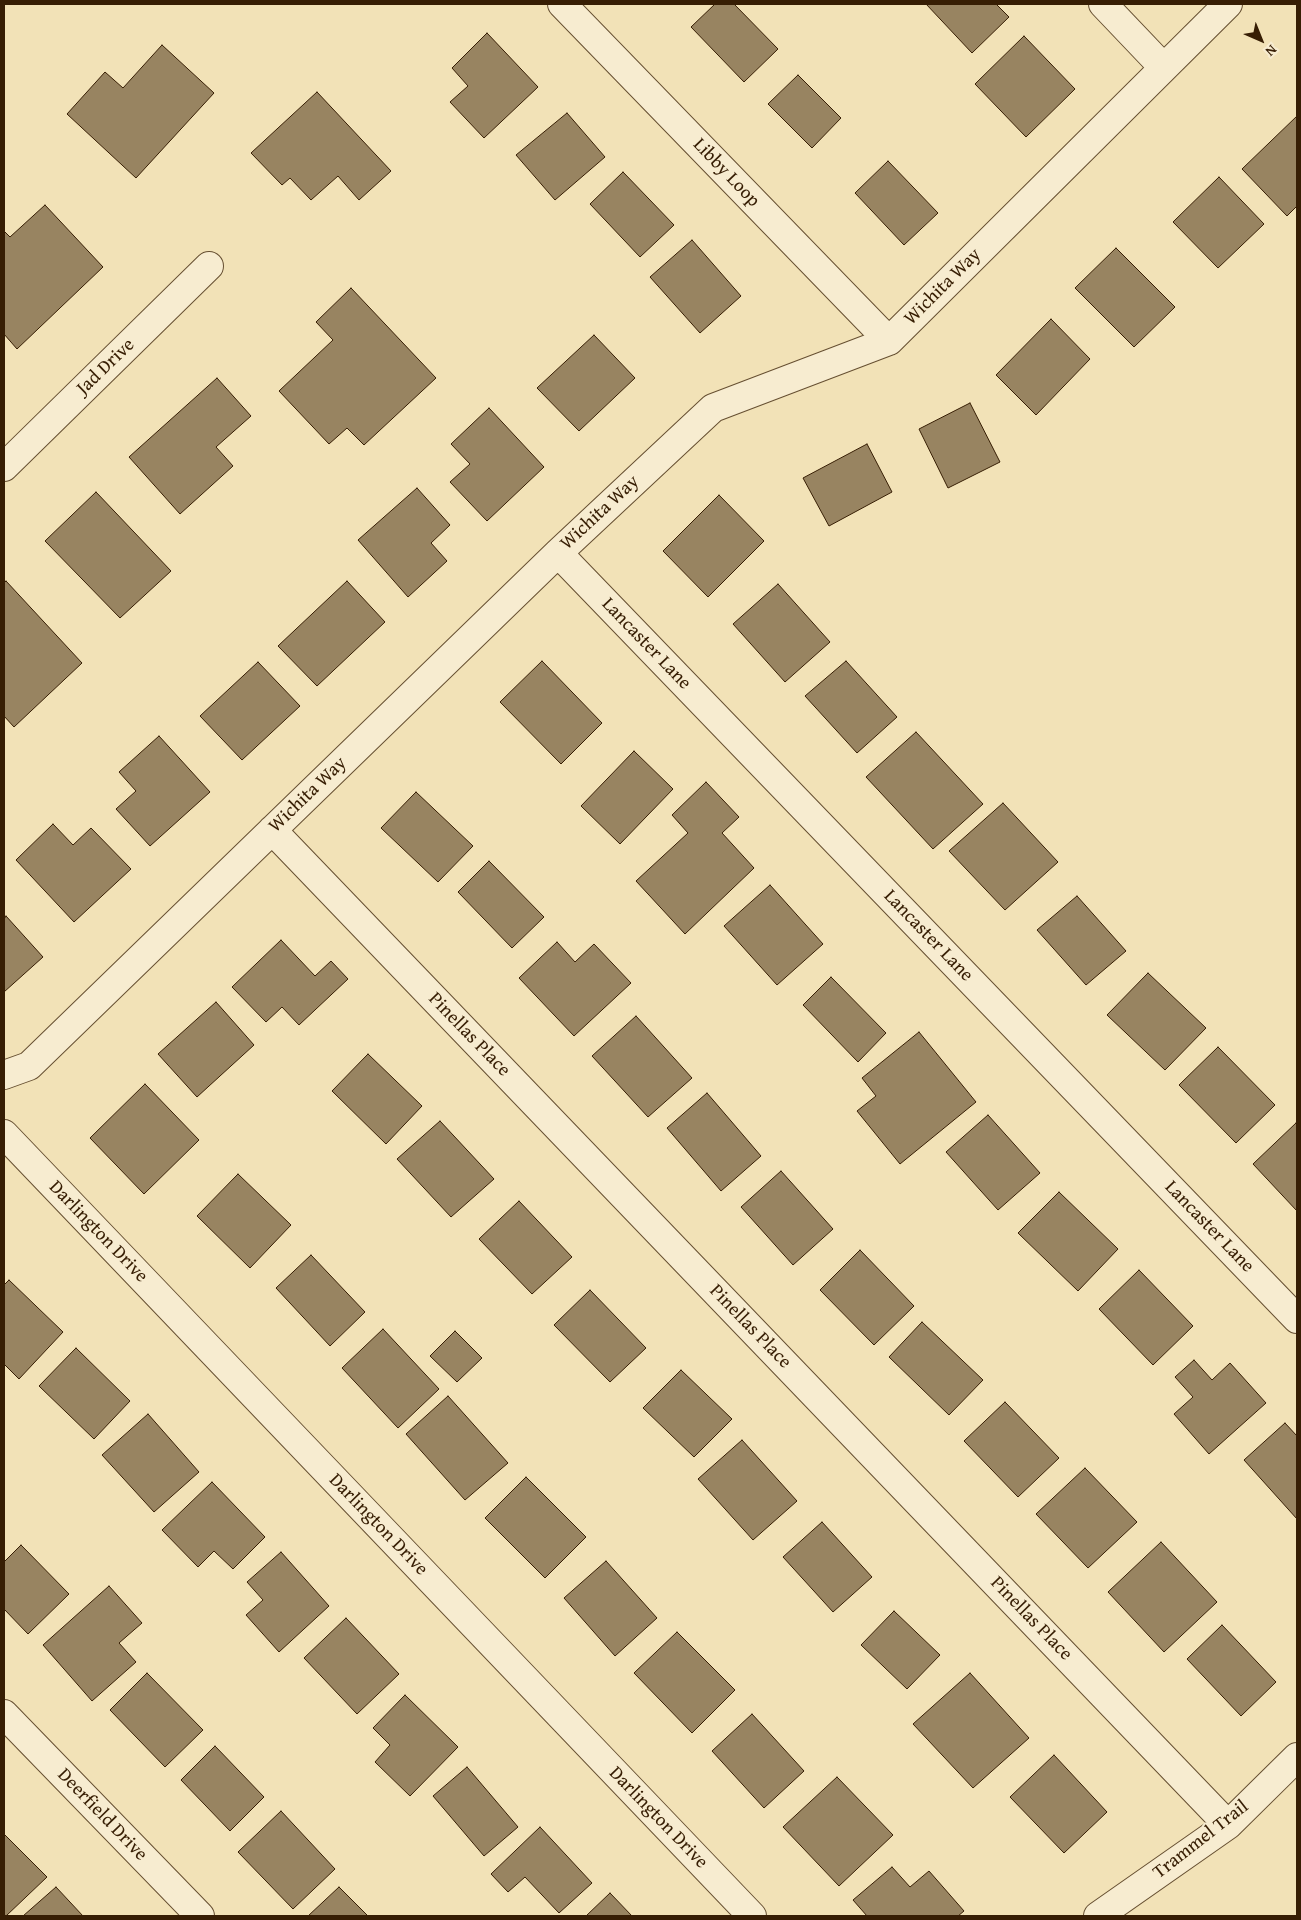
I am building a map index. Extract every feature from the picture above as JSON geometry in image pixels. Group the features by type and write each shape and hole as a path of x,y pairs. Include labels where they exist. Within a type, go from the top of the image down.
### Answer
{"street":[{"name":"Libby Loop","path":"562,4 889,341"},
{"path":"1103,4 1163,67"},
{"name":"Wichita Way","path":"4,1076 29,1066 558,553 712,408 889,341 1228,4"},
{"name":"Jad Drive","path":"4,467 209,266"},
{"name":"Lancaster Lane","path":"558,553 1297,1319"},
{"name":"Pinellas Place","path":"272,830 1228,1825"},
{"name":"Darlington Drive","path":"4,1134 752,1916"},
{"name":"Deerfield Drive","path":"4,1714 200,1916"},
{"name":"Trammel Trail","path":"1098,1916 1228,1825 1297,1757"}],"building":[{"path":"715,4 734,4 778,49 744,82 691,27"},
{"path":"926,4 996,4 1009,17 972,53"},
{"path":"487,33 538,87 484,138 450,102 468,86 452,68"},
{"path":"1024,36 1075,89 1026,137 975,84"},
{"path":"162,45 214,93 136,178 67,114 105,72 123,88"},
{"path":"798,75 841,118 812,148 768,104"},
{"path":"317,92 391,171 359,200 338,176 311,200 290,178 282,185 251,153"},
{"path":"567,113 605,157 555,200 516,155"},
{"path":"1297,116 1297,206 1287,216 1242,169"},
{"path":"888,161 938,213 904,245 855,193"},
{"path":"623,172 674,225 640,257 590,204"},
{"path":"1219,177 1264,224 1218,268 1173,222"},
{"path":"45,205 103,267 17,349 4,334 4,231 10,237"},
{"path":"692,240 741,296 700,333 650,277"},
{"path":"1116,248 1175,307 1134,347 1075,288"},
{"path":"351,288 436,378 364,445 347,428 329,444 279,391 333,340 316,322"},
{"path":"1051,319 1090,359 1036,415 996,375"},
{"path":"594,335 635,378 579,431 537,388"},
{"path":"217,378 251,416 216,447 233,466 180,514 129,457"},
{"path":"970,403 1000,462 948,488 919,429"},
{"path":"489,408 544,467 487,521 450,482 470,464 451,444"},
{"path":"867,444 892,492 829,526 803,478"},
{"path":"417,488 450,525 431,543 447,561 408,597 358,540"},
{"path":"96,492 171,571 120,618 45,541"},
{"path":"719,495 764,541 708,597 663,551"},
{"path":"6,581 82,663 14,727 4,716 4,583"},
{"path":"347,581 385,622 317,686 278,646"},
{"path":"778,584 830,642 785,682 733,624"},
{"path":"542,661 602,723 561,764 500,702"},
{"path":"846,661 897,717 857,753 805,696"},
{"path":"258,662 300,706 242,760 200,716"},
{"path":"916,732 983,804 933,849 866,777"},
{"path":"159,736 210,792 150,846 116,809 136,791 119,772"},
{"path":"634,751 673,789 620,844 581,806"},
{"path":"706,782 739,817 722,833 754,868 685,934 636,881 688,833 672,815"},
{"path":"416,792 473,846 438,882 381,828"},
{"path":"1003,803 1058,862 1005,910 949,851"},
{"path":"53,824 73,845 91,828 131,869 74,922 16,860"},
{"path":"489,861 544,917 512,948 458,892"},
{"path":"770,885 823,944 777,985 724,926"},
{"path":"1077,896 1126,951 1086,985 1037,930"},
{"path":"6,916 43,957 4,992 4,919"},
{"path":"281,940 315,976 331,961 348,979 299,1025 282,1007 266,1022 232,987"},
{"path":"557,942 575,962 594,944 631,983 574,1036 519,978"},
{"path":"1148,973 1206,1028 1165,1070 1107,1015"},
{"path":"831,977 886,1033 858,1062 803,1005"},
{"path":"216,1002 254,1045 197,1097 158,1054"},
{"path":"636,1016 692,1078 648,1117 592,1056"},
{"path":"919,1032 976,1102 900,1164 857,1111 876,1096 862,1078"},
{"path":"1218,1047 1275,1105 1236,1143 1179,1085"},
{"path":"368,1054 422,1106 386,1144 332,1091"},
{"path":"145,1084 199,1140 144,1194 90,1138"},
{"path":"707,1093 761,1156 721,1191 667,1128"},
{"path":"988,1115 1040,1173 998,1210 946,1152"},
{"path":"440,1121 494,1179 451,1217 397,1159"},
{"path":"1296,1123 1297,1125 1297,1211 1253,1164"},
{"path":"781,1171 833,1229 793,1265 741,1207"},
{"path":"238,1174 291,1225 250,1268 197,1216"},
{"path":"1059,1192 1118,1249 1078,1291 1018,1233"},
{"path":"519,1201 572,1257 532,1294 479,1239"},
{"path":"860,1250 914,1306 874,1345 820,1290"},
{"path":"311,1255 365,1312 330,1346 276,1288"},
{"path":"1139,1270 1193,1326 1153,1365 1099,1309"},
{"path":"9,1280 63,1332 19,1379 4,1364 4,1285"},
{"path":"590,1290 646,1348 610,1382 554,1325"},
{"path":"922,1322 983,1380 949,1415 889,1357"},
{"path":"383,1329 439,1389 398,1428 342,1368"},
{"path":"455,1331 482,1358 457,1382 430,1356"},
{"path":"76,1348 130,1401 94,1439 39,1386"},
{"path":"1194,1360 1212,1380 1230,1363 1266,1403 1209,1454 1174,1414 1193,1397 1175,1377"},
{"path":"681,1370 732,1419 694,1457 643,1408"},
{"path":"448,1396 508,1463 465,1500 406,1434"},
{"path":"1005,1402 1059,1458 1018,1497 964,1441"},
{"path":"148,1414 199,1472 154,1512 102,1455"},
{"path":"1285,1423 1297,1436 1297,1519 1244,1460"},
{"path":"742,1440 797,1501 753,1540 698,1479"},
{"path":"1085,1468 1137,1522 1088,1568 1036,1514"},
{"path":"526,1477 586,1537 545,1578 485,1518"},
{"path":"212,1482 265,1537 233,1569 214,1551 198,1567 162,1530"},
{"path":"822,1522 872,1577 833,1612 783,1557"},
{"path":"1161,1542 1217,1602 1164,1652 1108,1592"},
{"path":"21,1545 69,1594 28,1634 4,1609 4,1562"},
{"path":"281,1552 329,1606 279,1652 246,1615 263,1600 247,1582"},
{"path":"606,1561 657,1618 615,1656 564,1598"},
{"path":"109,1586 142,1623 119,1643 136,1662 92,1701 43,1645"},
{"path":"894,1611 940,1655 907,1689 861,1645"},
{"path":"346,1618 399,1674 357,1714 304,1658"},
{"path":"1222,1625 1276,1682 1241,1716 1187,1659"},
{"path":"677,1632 735,1690 692,1733 634,1673"},
{"path":"147,1673 203,1730 165,1767 110,1710"},
{"path":"970,1673 1029,1738 973,1788 913,1724"},
{"path":"405,1695 458,1747 410,1796 375,1762 390,1745 373,1728"},
{"path":"752,1714 804,1771 764,1808 712,1751"},
{"path":"215,1746 264,1797 230,1831 181,1780"},
{"path":"1054,1755 1107,1812 1064,1853 1010,1797"},
{"path":"467,1767 518,1827 484,1856 433,1796"},
{"path":"837,1777 893,1835 839,1886 783,1827"},
{"path":"281,1811 335,1869 293,1909 238,1852"},
{"path":"540,1827 592,1883 559,1913 525,1877 508,1892 491,1874"},
{"path":"4,1834 47,1877 6,1916 4,1916"},
{"path":"892,1867 910,1887 929,1871 964,1911 958,1916 867,1916 853,1900"},
{"path":"56,1887 83,1916 23,1916"},
{"path":"339,1887 368,1916 308,1916"},
{"path":"610,1893 632,1916 586,1916"}]}
